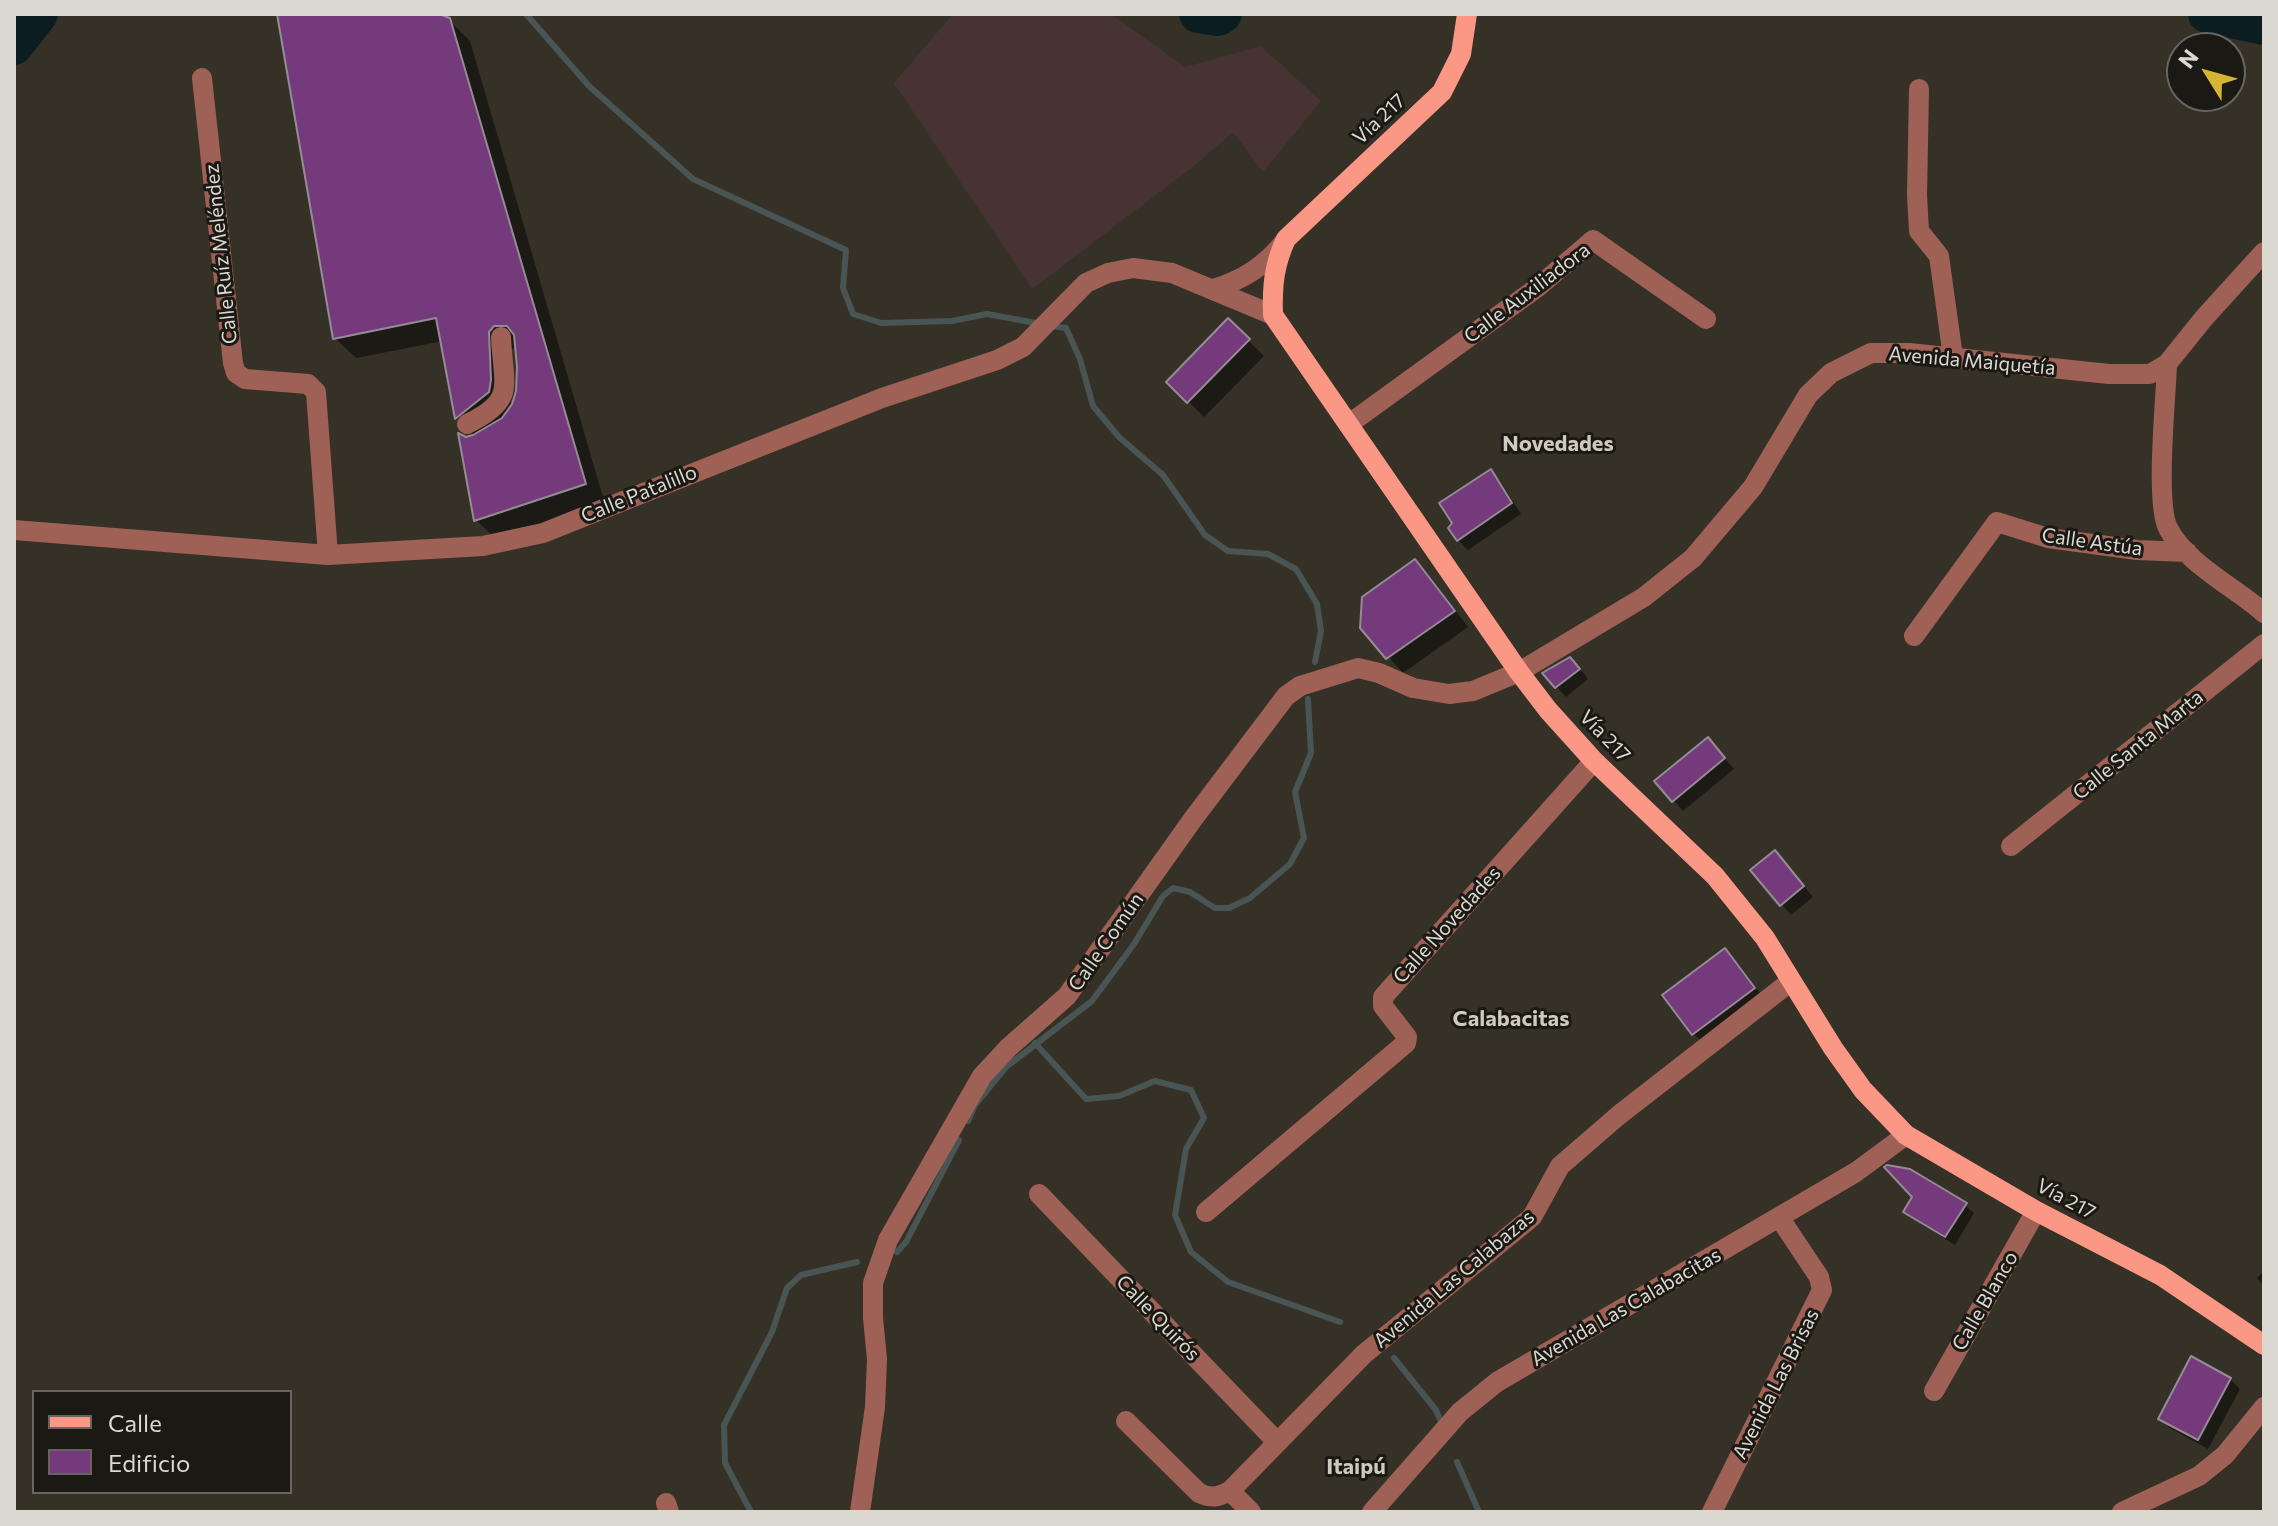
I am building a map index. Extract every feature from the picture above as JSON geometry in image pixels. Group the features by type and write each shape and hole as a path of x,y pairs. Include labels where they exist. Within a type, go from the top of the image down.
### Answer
{"main road":[{"name":"Vía 217","path":"1468,14 1461,54 1442,92 1286,239 1276,262 1272,288 1273,315 1548,710 1594,761 1715,876 1765,938 1790,982 1863,1090 1906,1135 2036,1211 2160,1275 2264,1345"}],"street":[{"name":"Calle Ruíz Meléndez","path":"202,78 233,363 236,373 245,379 308,384 316,392 328,555"},
{"path":"1919,89 1919,231 1939,256 1953,357"},
{"path":"1213,289 1247,276 1262,266 1286,239"},
{"name":"Calle Auxiliadora","path":"1349,424 1538,287 1593,240 1706,319"},
{"path":"2264,252 2167,364 2161,503 2168,528 2187,552 2264,613"},
{"name":"Calle Patalillo","path":"14,530 328,555 483,546 543,533 882,398 997,360 1023,347 1086,283 1108,273 1133,268 1172,273 1273,315"},
{"path":"467,424 500,405 504,395 501,337"},
{"name":"Avenida Maiquetía","path":"1519,672 1644,597 1693,558 1753,487 1808,395 1831,373 1871,353 1953,357 2109,374 2150,374 2167,364"},
{"name":"Calle Astúa","path":"1914,636 1997,522 2048,538 2137,550 2187,552"},
{"name":"Calle Santa Marta","path":"2011,846 2264,644"},
{"name":"Calle Común","path":"860,1512 875,1407 877,1359 873,1283 888,1240 982,1076 1008,1048 1067,996 1193,819 1286,696 1300,686 1358,668 1379,673 1413,688 1449,694 1473,691 1519,672"},
{"name":"Calle Novedades","path":"1206,1212 1406,1043 1407,1037 1383,1006 1383,997 1594,761"},
{"name":"Avenida Las Calabazas","path":"1230,1491 1364,1354 1532,1217 1560,1166 1619,1115 1790,982"},
{"name":"Avenida Las Calabacitas","path":"1372,1512 1460,1412 1497,1382 1856,1172 1906,1135"},
{"name":"Calle Quirós","path":"1039,1194 1277,1442"},
{"name":"Calle Blanco","path":"1934,1391 2036,1211"},
{"name":"Avenida Las Brisas","path":"1712,1512 1822,1290 1819,1277 1779,1217"},
{"path":"2122,1512 2199,1476 2225,1455 2264,1407"},
{"path":"1126,1421 1199,1493 1218,1497 1230,1491 1251,1512"}],"shaded area":[{"path":"953,14 1111,14 1185,67 1261,46 1321,101 1263,172 1233,132 1194,166 1032,289 894,83"}],"building":[{"path":"277,14 439,14 450,18 586,484 474,521 458,433 466,437 473,435 502,418 512,404 517,367 514,335 507,326 494,326 489,332 489,392 455,419 436,318 333,339"},
{"path":"1228,318 1250,339 1187,403 1166,382"},
{"path":"1491,469 1512,503 1457,541 1448,528 1452,523 1439,503"},
{"path":"1415,559 1455,611 1386,659 1360,628 1362,597"},
{"path":"1570,657 1580,669 1555,688 1542,673"},
{"path":"1708,737 1725,758 1672,802 1654,781"},
{"path":"1775,850 1804,886 1780,906 1750,870"},
{"path":"1725,948 1755,988 1692,1035 1662,995"},
{"path":"1884,1167 1910,1169 1967,1203 1945,1237 1903,1212 1912,1197"},
{"path":"2191,1356 2231,1378 2198,1440 2158,1419"}],"waterway":[{"path":"14,46 39,14"},
{"path":"526,14 589,86 693,179 846,250 843,288 853,314 881,323 952,321 987,314 1041,324"},
{"path":"1198,14 1218,17 1223,14"},
{"path":"2207,14 2264,26"},
{"path":"1052,326 1066,328 1080,359 1093,406 1119,437 1163,475 1205,535 1228,551 1268,554 1296,569 1317,604 1321,631 1315,662"},
{"path":"968,1121 975,1105 1006,1067 1092,1001 1134,944 1163,896 1173,888 1190,892 1215,908 1229,908 1250,898 1290,864 1304,838 1295,792 1311,753 1308,699"},
{"path":"1035,1043 1086,1099 1119,1096 1155,1081 1191,1090 1204,1118 1186,1149 1175,1215 1191,1252 1228,1282 1340,1322"},
{"path":"897,1252 906,1242 959,1140"},
{"path":"751,1512 725,1463 724,1425 772,1332 787,1288 801,1275 857,1262"},
{"path":"1394,1358 1436,1410 1443,1427"},
{"path":"1457,1462 1479,1512"}],"district":[{"name":"Novedades","path":"1558,444"},
{"name":"Calabacitas","path":"1511,1019"},
{"name":"Itaipú","path":"1356,1467"}]}
